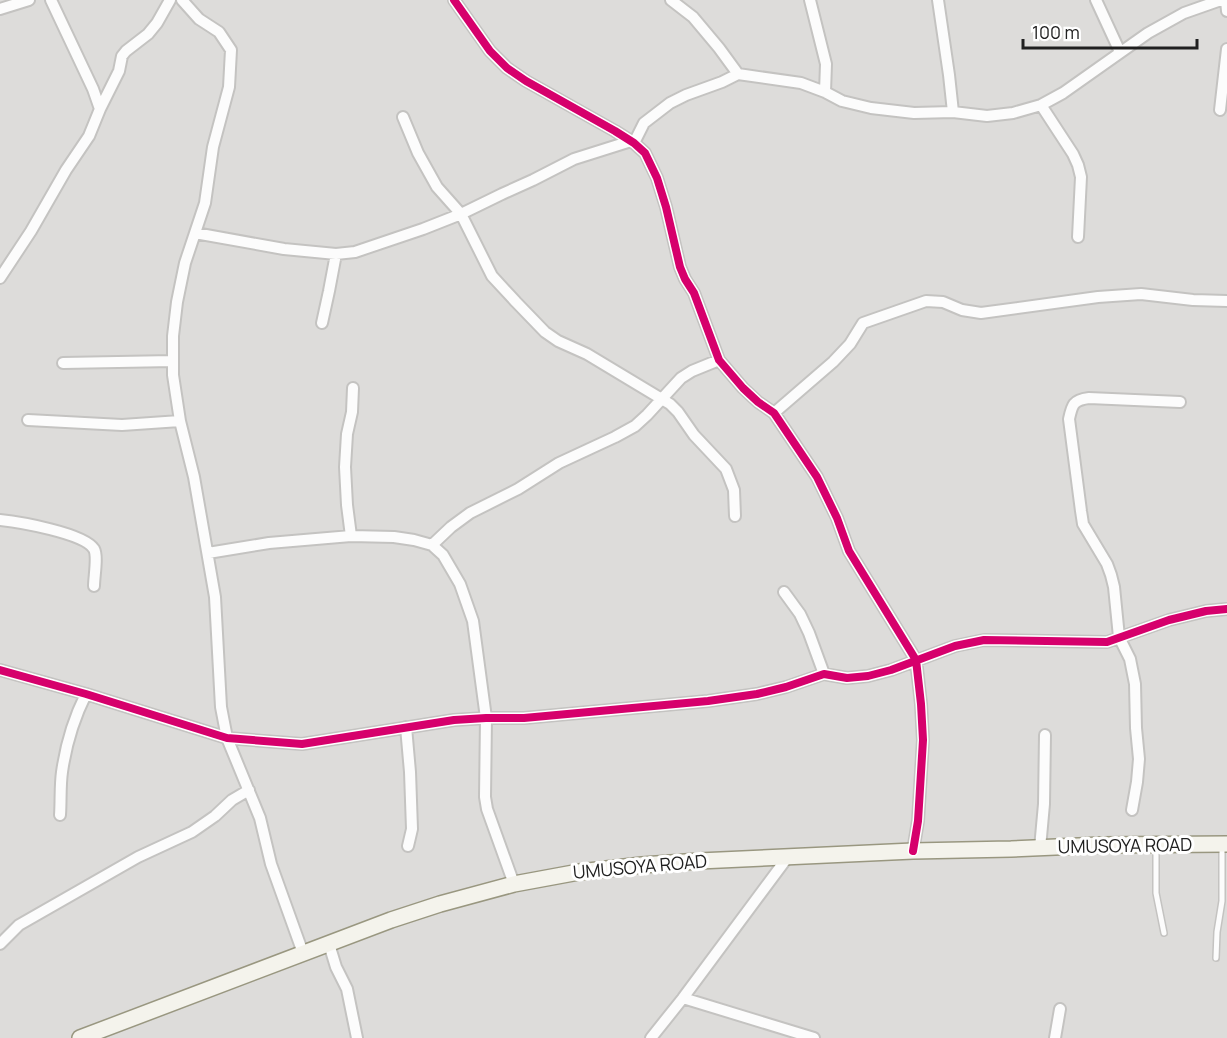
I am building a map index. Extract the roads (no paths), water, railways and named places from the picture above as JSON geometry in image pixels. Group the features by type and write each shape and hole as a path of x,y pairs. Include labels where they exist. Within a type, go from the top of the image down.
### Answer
{"main road":[{"name":"UMUSOYA ROAD","path":"80,1038 391,920 514,884 579,872 699,861 913,851 1222,843"}],"street":[{"path":"0,9 29,0"},
{"path":"51,0 93,89 100,109"},
{"path":"0,278 89,136 119,71 122,56 148,34 170,0"},
{"path":"182,0 199,19 219,32 231,50 229,87 213,147 205,203 185,263 177,302 173,336 173,375 215,597 221,708 227,738 260,818 271,864 303,953"},
{"path":"454,0 490,51 507,68 633,142 645,153 657,178 666,207 680,267 694,293 718,360 758,402 774,413 817,477 837,518 849,551 916,660 923,740 918,821 913,851"},
{"path":"671,0 693,17 738,74"},
{"path":"810,0 826,64 825,92"},
{"path":"938,0 950,75 953,112"},
{"path":"1096,0 1120,52"},
{"path":"195,233 284,249 336,255 355,252 461,214 574,159 633,142 644,123 670,103 738,74 801,83 842,101 871,108 914,113 953,112 987,116 1013,113 1041,105 1063,93 1148,33 1184,14 1221,0"},
{"path":"1226,0 1227,11"},
{"path":"1220,110 1227,49"},
{"path":"93,89 112,85"},
{"path":"1041,105 1078,165 1081,177 1078,237"},
{"path":"403,117 418,153 437,187 461,214 492,276 545,332 663,398 678,412 694,435 726,469 735,490 735,516"},
{"path":"321,323 336,255"},
{"path":"774,413 834,362 850,344 863,323 926,301 943,302 962,310 981,313 1098,297 1141,294 1227,301"},
{"path":"432,545 470,513 518,489 559,463 634,426 681,378 718,360"},
{"path":"63,363 173,361"},
{"path":"351,536 345,467 353,388"},
{"path":"1132,810 1139,759 1135,684 1130,659 1119,637 1111,575 1083,524 1069,420 1072,406 1080,399 1180,402"},
{"path":"28,420 122,425 180,421"},
{"path":"0,520 51,529 90,545 95,553 94,586"},
{"path":"208,553 269,543 351,536 414,540 432,545 442,555 460,584 473,621 486,718 485,797 487,809 514,884"},
{"path":"784,592 800,614 824,674"},
{"path":"0,670 227,738 302,744 454,720 535,717 708,701 757,694 824,674 847,678 868,676 891,670 955,646 984,640 1107,642 1169,620 1206,611 1227,609"},
{"path":"60,815 62,772 77,712 86,694"},
{"path":"406,727 412,830 408,846"},
{"path":"1040,848 1044,804 1045,735"},
{"path":"0,944 19,925 138,857 192,832 215,816 232,800 249,790"},
{"path":"651,1038 787,858"},
{"path":"329,944 336,967 347,989 357,1038"},
{"path":"683,998 772,1033 814,1038"},
{"path":"1055,1038 1059,1009"}],"lane":[{"path":"1216,958 1222,901 1222,843"},
{"path":"1156,844 1156,893 1164,933"}]}
